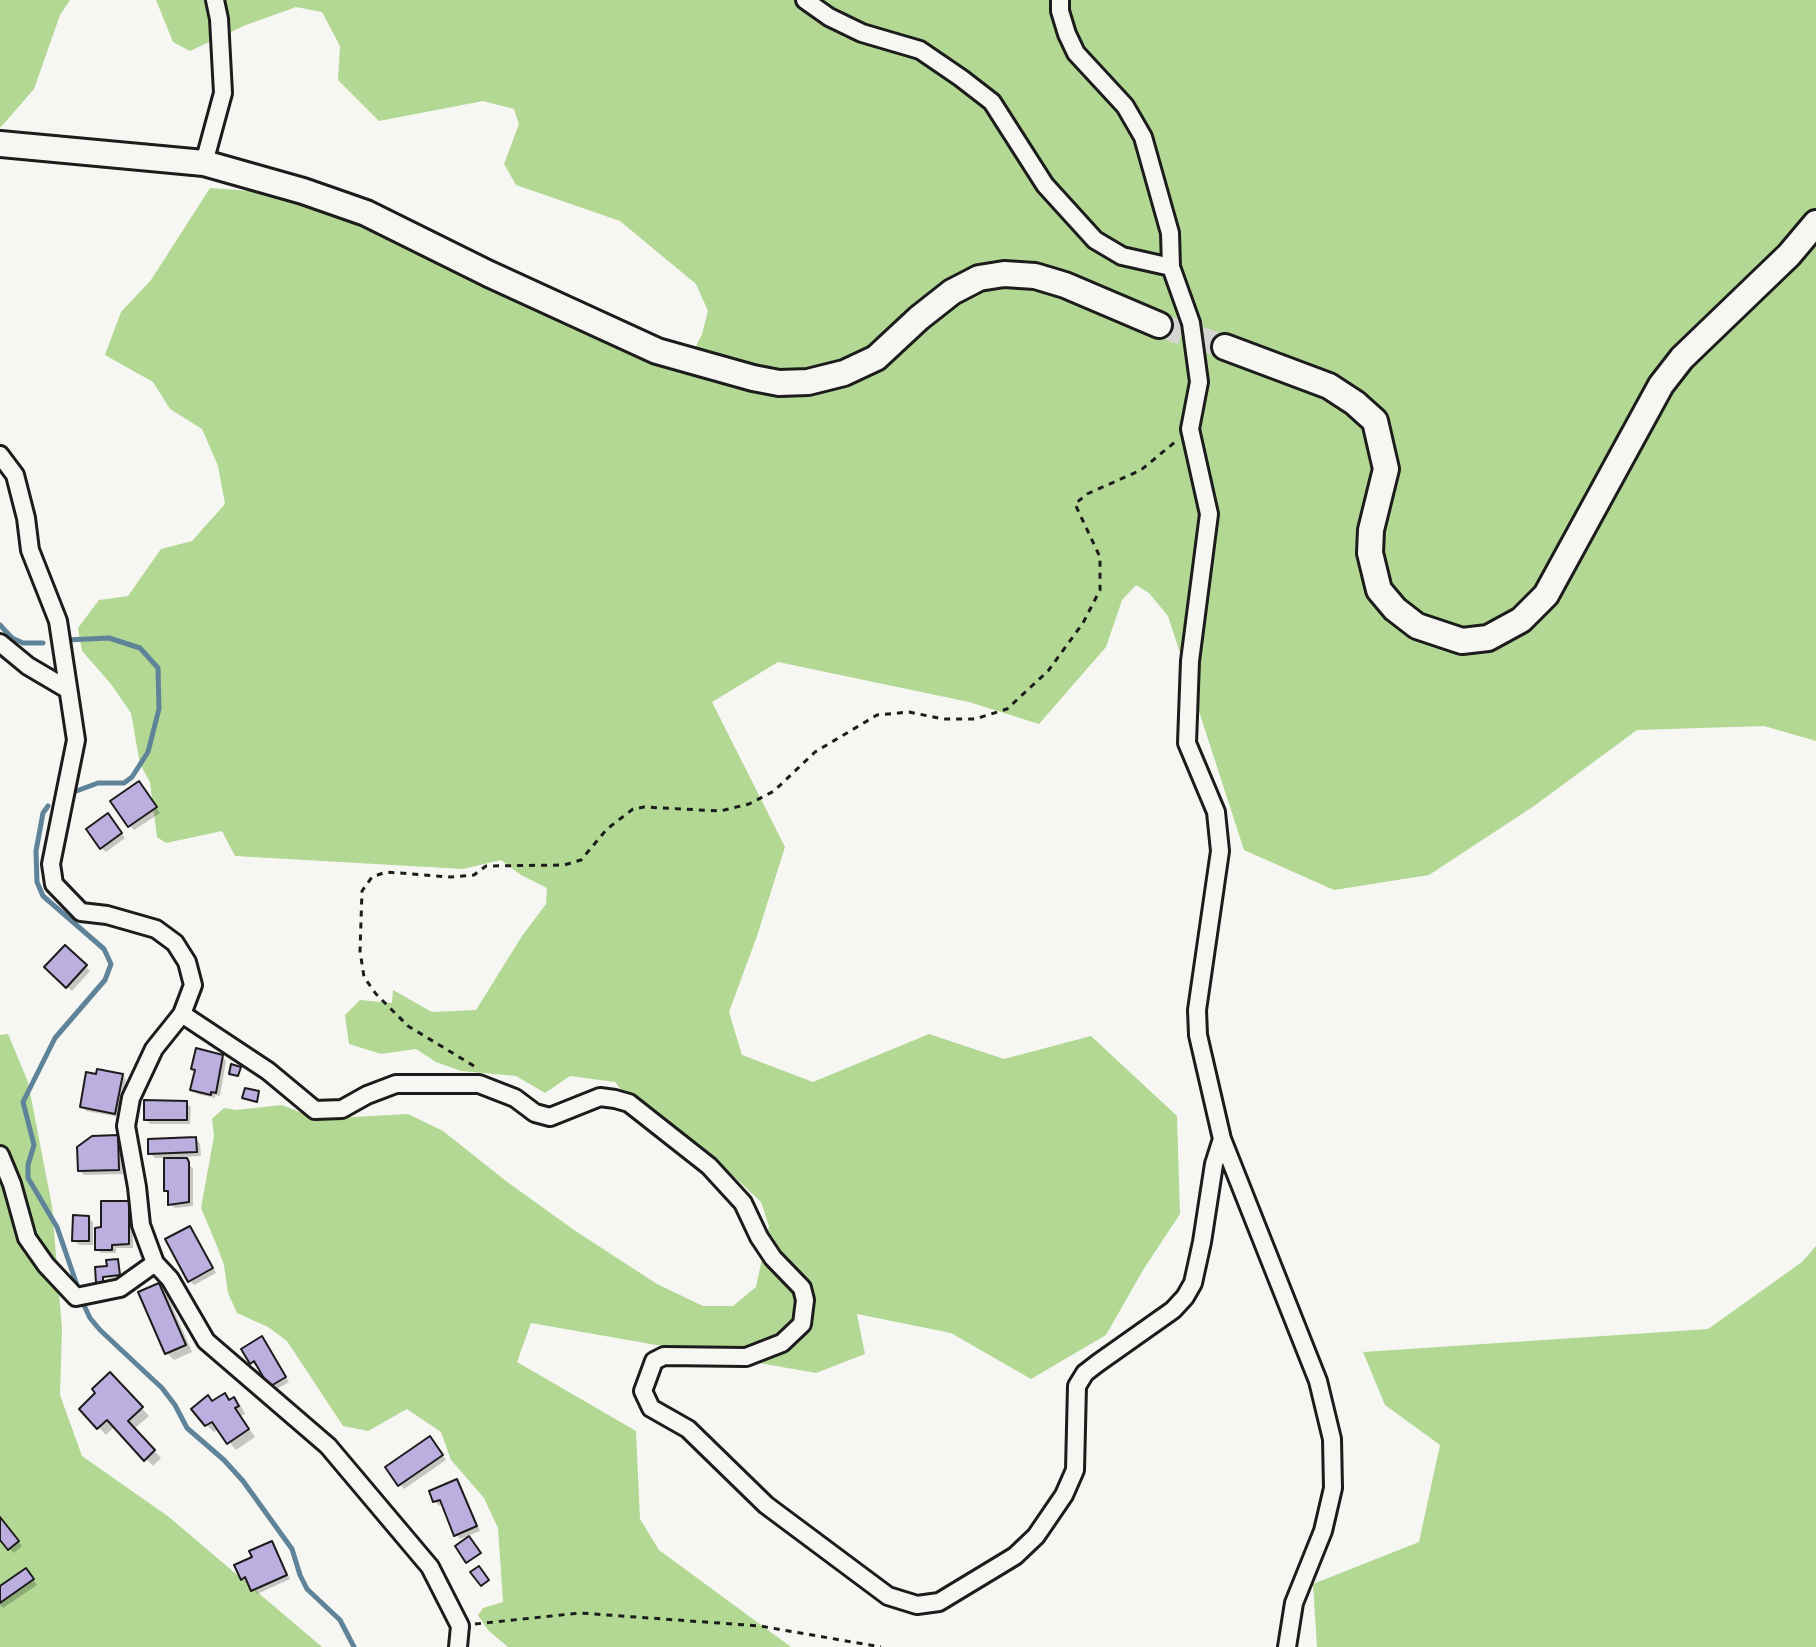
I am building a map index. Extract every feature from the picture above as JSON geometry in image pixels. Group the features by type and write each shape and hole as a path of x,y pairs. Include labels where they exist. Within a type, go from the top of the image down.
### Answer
{"street":[{"path":"204,163 223,93 215,0"},
{"path":"805,0 829,17 862,33 920,50 961,78 992,102 1045,185 1095,240 1122,256 1171,267"},
{"path":"1060,0 1060,11 1076,53 1125,106 1143,137 1170,233 1171,267 1191,323 1199,382 1190,429 1209,514 1190,661 1187,743 1216,812 1220,851 1197,1010 1198,1035 1222,1139 1318,1381 1332,1439 1333,1488 1323,1531 1294,1603 1287,1647"},
{"path":"0,144 204,163 303,191 366,213 476,268 657,351 779,383 808,382 844,373 876,358 952,292 979,278 1004,274 1035,276 1065,285 1159,325"},
{"path":"1225,347 1329,386 1375,421 1386,469 1371,530 1370,553 1379,590 1395,609 1417,626 1462,641 1488,638 1521,620 1546,595 1661,385 1682,358 1789,255 1816,223"},
{"path":"0,455 15,475 30,550 58,621 76,740 51,864 54,884 81,912 107,915 156,929 175,943 187,962 193,985 182,1014 154,1049 131,1098 126,1126 141,1225 155,1263 170,1279 206,1341 328,1446 430,1567 460,1626 458,1647"},
{"path":"0,643 28,666 67,689"},
{"path":"182,1014 268,1071 315,1110 342,1109 396,1084 479,1084 515,1098 535,1113 550,1117 600,1097 629,1103 697,1157 743,1203 773,1258 802,1288 805,1300 802,1324 782,1343 746,1357 664,1356 654,1361 643,1391 647,1400 651,1408 699,1438 766,1505 888,1596 917,1605 939,1602 1015,1556 1036,1536 1064,1495 1075,1470 1077,1386 1091,1368 1173,1310 1185,1297 1193,1283 1214,1164 1222,1139"},
{"path":"0,1155 12,1184 27,1238 46,1265 83,1295 107,1293 120,1288 155,1263"}],"path":[{"path":"476,1067 408,1026 376,994 364,977 360,951 362,891 372,877 386,872 450,877 474,875 486,866 564,865 581,860 607,829 633,809 720,811 749,804 774,791 815,752 877,715 909,712 943,719 975,719 1007,709 1048,671 1083,623 1100,590 1100,557 1075,504 1087,494 1141,470 1190,429"},
{"path":"460,1626 580,1613 760,1626 881,1647"}],"green space":[{"path":"0,0 70,0 60,15 34,89 0,128"},
{"path":"156,0 1816,0 1816,741 1764,726 1637,730 1534,806 1429,875 1334,890 1244,850 1168,616 1149,593 1136,585 1122,600 1106,647 1039,724 969,702 778,662 712,702 785,847 729,1012 742,1055 813,1082 929,1034 1004,1059 1091,1036 1177,1116 1180,1214 1106,1335 1031,1379 951,1333 857,1314 865,1354 816,1373 531,1323 517,1362 636,1431 640,1519 659,1550 791,1647 508,1647 488,1630 478,1615 483,1608 503,1602 498,1528 484,1498 451,1460 441,1432 407,1409 368,1431 343,1426 287,1341 268,1327 237,1313 228,1293 224,1265 201,1208 214,1136 212,1119 224,1108 236,1110 282,1105 317,1119 408,1114 443,1131 574,1230 657,1284 703,1306 733,1306 756,1287 769,1226 761,1202 727,1170 623,1092 615,1082 570,1076 545,1093 516,1076 461,1071 436,1062 416,1049 381,1054 349,1044 345,1015 360,1000 392,1003 393,990 432,1012 476,1010 546,904 547,888 521,875 501,860 463,869 235,856 222,831 166,843 157,837 150,782 140,764 131,713 82,651 78,628 99,600 128,596 161,549 192,541 225,504 218,466 202,429 170,409 153,382 105,355 121,312 151,280 210,188 277,193 367,222 611,321 675,369 685,369 702,334 708,311 696,284 620,221 516,185 504,164 519,124 514,109 483,101 379,121 338,80 340,46 322,12 296,7 246,25 190,51 173,42"},
{"path":"8,1034 28,1082 52,1206 62,1329 60,1395 82,1456 169,1517 322,1647 0,1647 0,1035"},
{"path":"1816,1246 1816,1647 1317,1647 1313,1584 1419,1542 1440,1445 1385,1405 1363,1352 1708,1329 1802,1262"}],"building":[{"path":"139,781 157,807 128,827 110,801"},
{"path":"108,813 122,833 100,849 86,829"},
{"path":"65,945 87,965 66,988 44,967"},
{"path":"196,1048 223,1055 216,1093 211,1092 211,1095 190,1090"},
{"path":"231,1064 241,1067 238,1076 229,1074"},
{"path":"97,1069 123,1074 115,1114 80,1107 86,1072 96,1074"},
{"path":"245,1088 259,1091 257,1102 242,1098"},
{"path":"144,1100 187,1101 187,1120 144,1120"},
{"path":"118,1135 119,1170 78,1171 77,1147 92,1136"},
{"path":"196,1137 197,1152 148,1154 148,1139"},
{"path":"164,1158 187,1158 189,1202 168,1205 168,1191 164,1191"},
{"path":"101,1201 129,1201 129,1244 112,1245 112,1250 95,1250 95,1228 101,1227"},
{"path":"73,1215 89,1216 89,1241 72,1241"},
{"path":"190,1226 213,1268 188,1282 165,1239"},
{"path":"118,1259 120,1275 103,1277 103,1282 96,1283 95,1267 107,1266 106,1260"},
{"path":"159,1283 186,1345 165,1354 138,1292"},
{"path":"262,1336 286,1377 269,1387 254,1361 250,1364 241,1349"},
{"path":"110,1372 143,1407 128,1421 155,1450 144,1461 107,1420 97,1429 79,1409 95,1393 92,1389"},
{"path":"225,1393 229,1400 234,1397 239,1406 235,1408 249,1429 227,1444 212,1422 205,1426 191,1409 208,1395 212,1401"},
{"path":"430,1436 443,1455 398,1486 385,1467"},
{"path":"457,1479 477,1526 454,1536 440,1500 433,1502 429,1491"},
{"path":"0,1517 19,1541 8,1550 0,1540"},
{"path":"469,1536 481,1553 466,1563 455,1546"},
{"path":"272,1541 287,1575 251,1591 245,1577 241,1580 234,1565 252,1557 249,1551"},
{"path":"479,1566 489,1580 481,1586 470,1572"},
{"path":"26,1568 34,1579 0,1603 0,1586"}],"waterway":[{"path":"0,625 12,638 23,643 43,643"},
{"path":"66,640 109,638 140,648 158,668 159,709 148,752 132,777 124,783 98,783 71,793"},
{"path":"48,806 43,813 36,851 37,882 43,896 104,949 111,964 105,980 55,1038 23,1102 34,1145 28,1178 57,1227 79,1291"},
{"path":"82,1301 100,1330 162,1388 187,1428 243,1481 292,1549 307,1589 340,1620 354,1647"}],"tunnel":[{"path":"1159,325 1225,347"}]}
